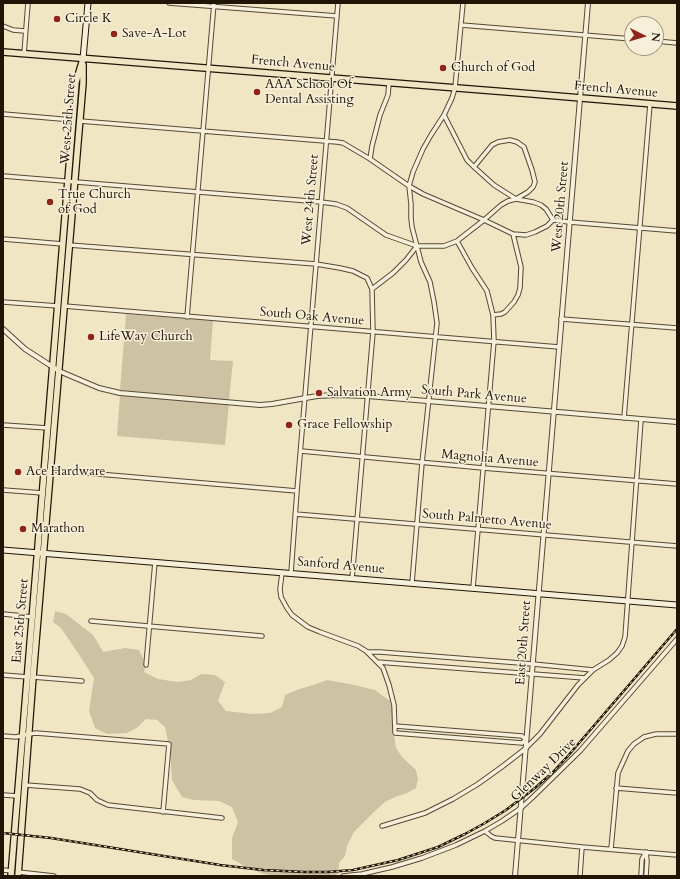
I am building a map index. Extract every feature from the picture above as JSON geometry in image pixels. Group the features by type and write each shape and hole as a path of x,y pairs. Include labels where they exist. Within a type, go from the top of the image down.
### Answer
{"main road":[{"path":"83,59 88,3"},
{"name":"French Avenue","path":"3,52 677,106"},
{"name":"West 25th Street","path":"59,371 63,244 76,82 83,59"},
{"name":"West 25th Street","path":"53,368 70,245 83,83 83,59"},
{"path":"63,244 65,250 64,267 67,274"},
{"name":"East 25th Street","path":"15,874 25,785 26,734 41,553 45,459 53,368"},
{"name":"East 25th Street","path":"30,677 32,655 30,649 32,617 50,482 59,371"},
{"path":"45,459 48,464 47,478 50,482"},
{"name":"Sanford Avenue","path":"3,550 677,605"},
{"name":"East 25th Street","path":"15,874 14,839 26,734"}],"street":[{"path":"24,54 28,3"},
{"path":"169,3 213,5 337,16"},
{"name":"West 24th Street","path":"291,573 338,3"},
{"path":"412,583 422,462 437,323 430,282 421,262 412,227 409,186 422,150 444,115 455,88 463,3"},
{"name":"West 20th Street","path":"554,412 588,3"},
{"path":"187,317 213,5"},
{"path":"461,25 624,38"},
{"path":"3,26 13,30 25,31"},
{"path":"664,42 677,43"},
{"path":"370,159 372,146 380,116 388,95 390,83"},
{"path":"624,418 650,104"},
{"path":"3,114 73,120"},
{"path":"444,115 464,155 474,167 494,185 516,199 534,202 541,205 546,209 553,220"},
{"path":"80,121 326,140 343,143 430,198 484,220 513,234 526,235 535,232 547,226 553,220"},
{"path":"3,176 336,204 347,208 386,234 417,246 444,246 456,241 484,220 500,205 516,199 528,192 533,187 534,182 532,170 524,147 517,142 510,140 498,142 492,145 474,167"},
{"path":"553,220 677,230"},
{"path":"493,315 505,312 514,302 520,288 521,267 513,234"},
{"path":"3,239 63,244"},
{"path":"456,241 487,291 493,315 494,341 472,588"},
{"path":"70,245 316,264 340,268 357,273 367,278 372,289 373,332 352,579"},
{"path":"372,289 406,260 417,246"},
{"name":"South Oak Avenue","path":"3,302 559,346"},
{"path":"561,319 677,328"},
{"name":"South Park Avenue","path":"3,329 25,349 53,368 99,388 120,393 260,404 272,404 338,394 429,400 677,422"},
{"name":"East 20th Street","path":"515,876 554,412"},
{"path":"382,826 425,812 453,799 478,784 525,749 540,734 578,685 593,670 617,653 622,646 625,639 641,420"},
{"path":"3,425 48,428"},
{"name":"Magnolia Avenue","path":"301,451 548,474 677,484"},
{"path":"51,470 297,491"},
{"path":"3,490 43,493"},
{"name":"South Palmetto Avenue","path":"295,514 677,546"},
{"path":"146,666 155,562"},
{"path":"282,572 280,596 292,615 308,627 358,646 368,652 383,668 394,705 395,733 522,743 526,740 522,736 395,726"},
{"path":"3,614 32,617"},
{"path":"91,621 262,636"},
{"name":"Glenway Drive","path":"343,876 362,875 422,858 456,845 485,831 521,808 580,751 677,639"},
{"path":"368,652 593,670"},
{"path":"377,662 585,678"},
{"path":"3,675 82,681"},
{"path":"3,736 16,737 26,734 36,734 169,744 163,812"},
{"path":"611,849 618,773 628,751 634,744 644,737 656,734 677,734"},
{"path":"25,785 80,789 90,793 97,800 108,805 222,818"},
{"path":"616,788 677,793"},
{"path":"3,795 18,796"},
{"path":"485,831 495,838 677,855"},
{"path":"580,876 582,847"},
{"path":"641,876 642,859 646,852"},
{"path":"646,852 646,876"},
{"path":"3,870 15,874 54,876"}],"shaded area":[{"path":"126,314 213,321 210,360 233,361 229,400 120,390"},
{"path":"120,395 229,404 225,445 117,436"},
{"path":"55,611 66,614 93,635 103,652 125,648 139,650 144,660 144,672 158,679 178,682 191,680 201,674 215,675 225,682 218,701 226,711 253,714 270,713 282,707 285,695 327,680 375,690 390,701 392,710 392,735 394,735 396,748 402,757 416,770 418,779 416,788 385,802 354,832 347,846 345,856 339,863 338,874 336,876 270,876 250,869 232,859 232,838 238,822 232,807 219,801 193,800 182,797 172,780 170,751 171,742 168,742 165,727 157,720 146,719 138,727 127,733 107,734 95,728 89,711 94,678 61,628 53,622"}],"railway":[{"path":"3,833 51,838 220,865 263,870 328,872 353,870 398,860 438,847 465,834 506,810 535,788 567,757 677,629"}],"place":[{"name":"Circle K","path":"57,19"},
{"name":"Save-A-Lot","path":"114,34"},
{"name":"Church of God","path":"443,68"},
{"name":"AAA School Of Dental Assisting","path":"257,92"},
{"name":"True Church of God","path":"50,202"},
{"name":"LifeWay Church","path":"91,337"},
{"name":"Salvation Army","path":"319,393"},
{"name":"Grace Fellowship","path":"289,425"},
{"name":"Ace Hardware","path":"18,472"},
{"name":"Marathon","path":"23,529"}]}
